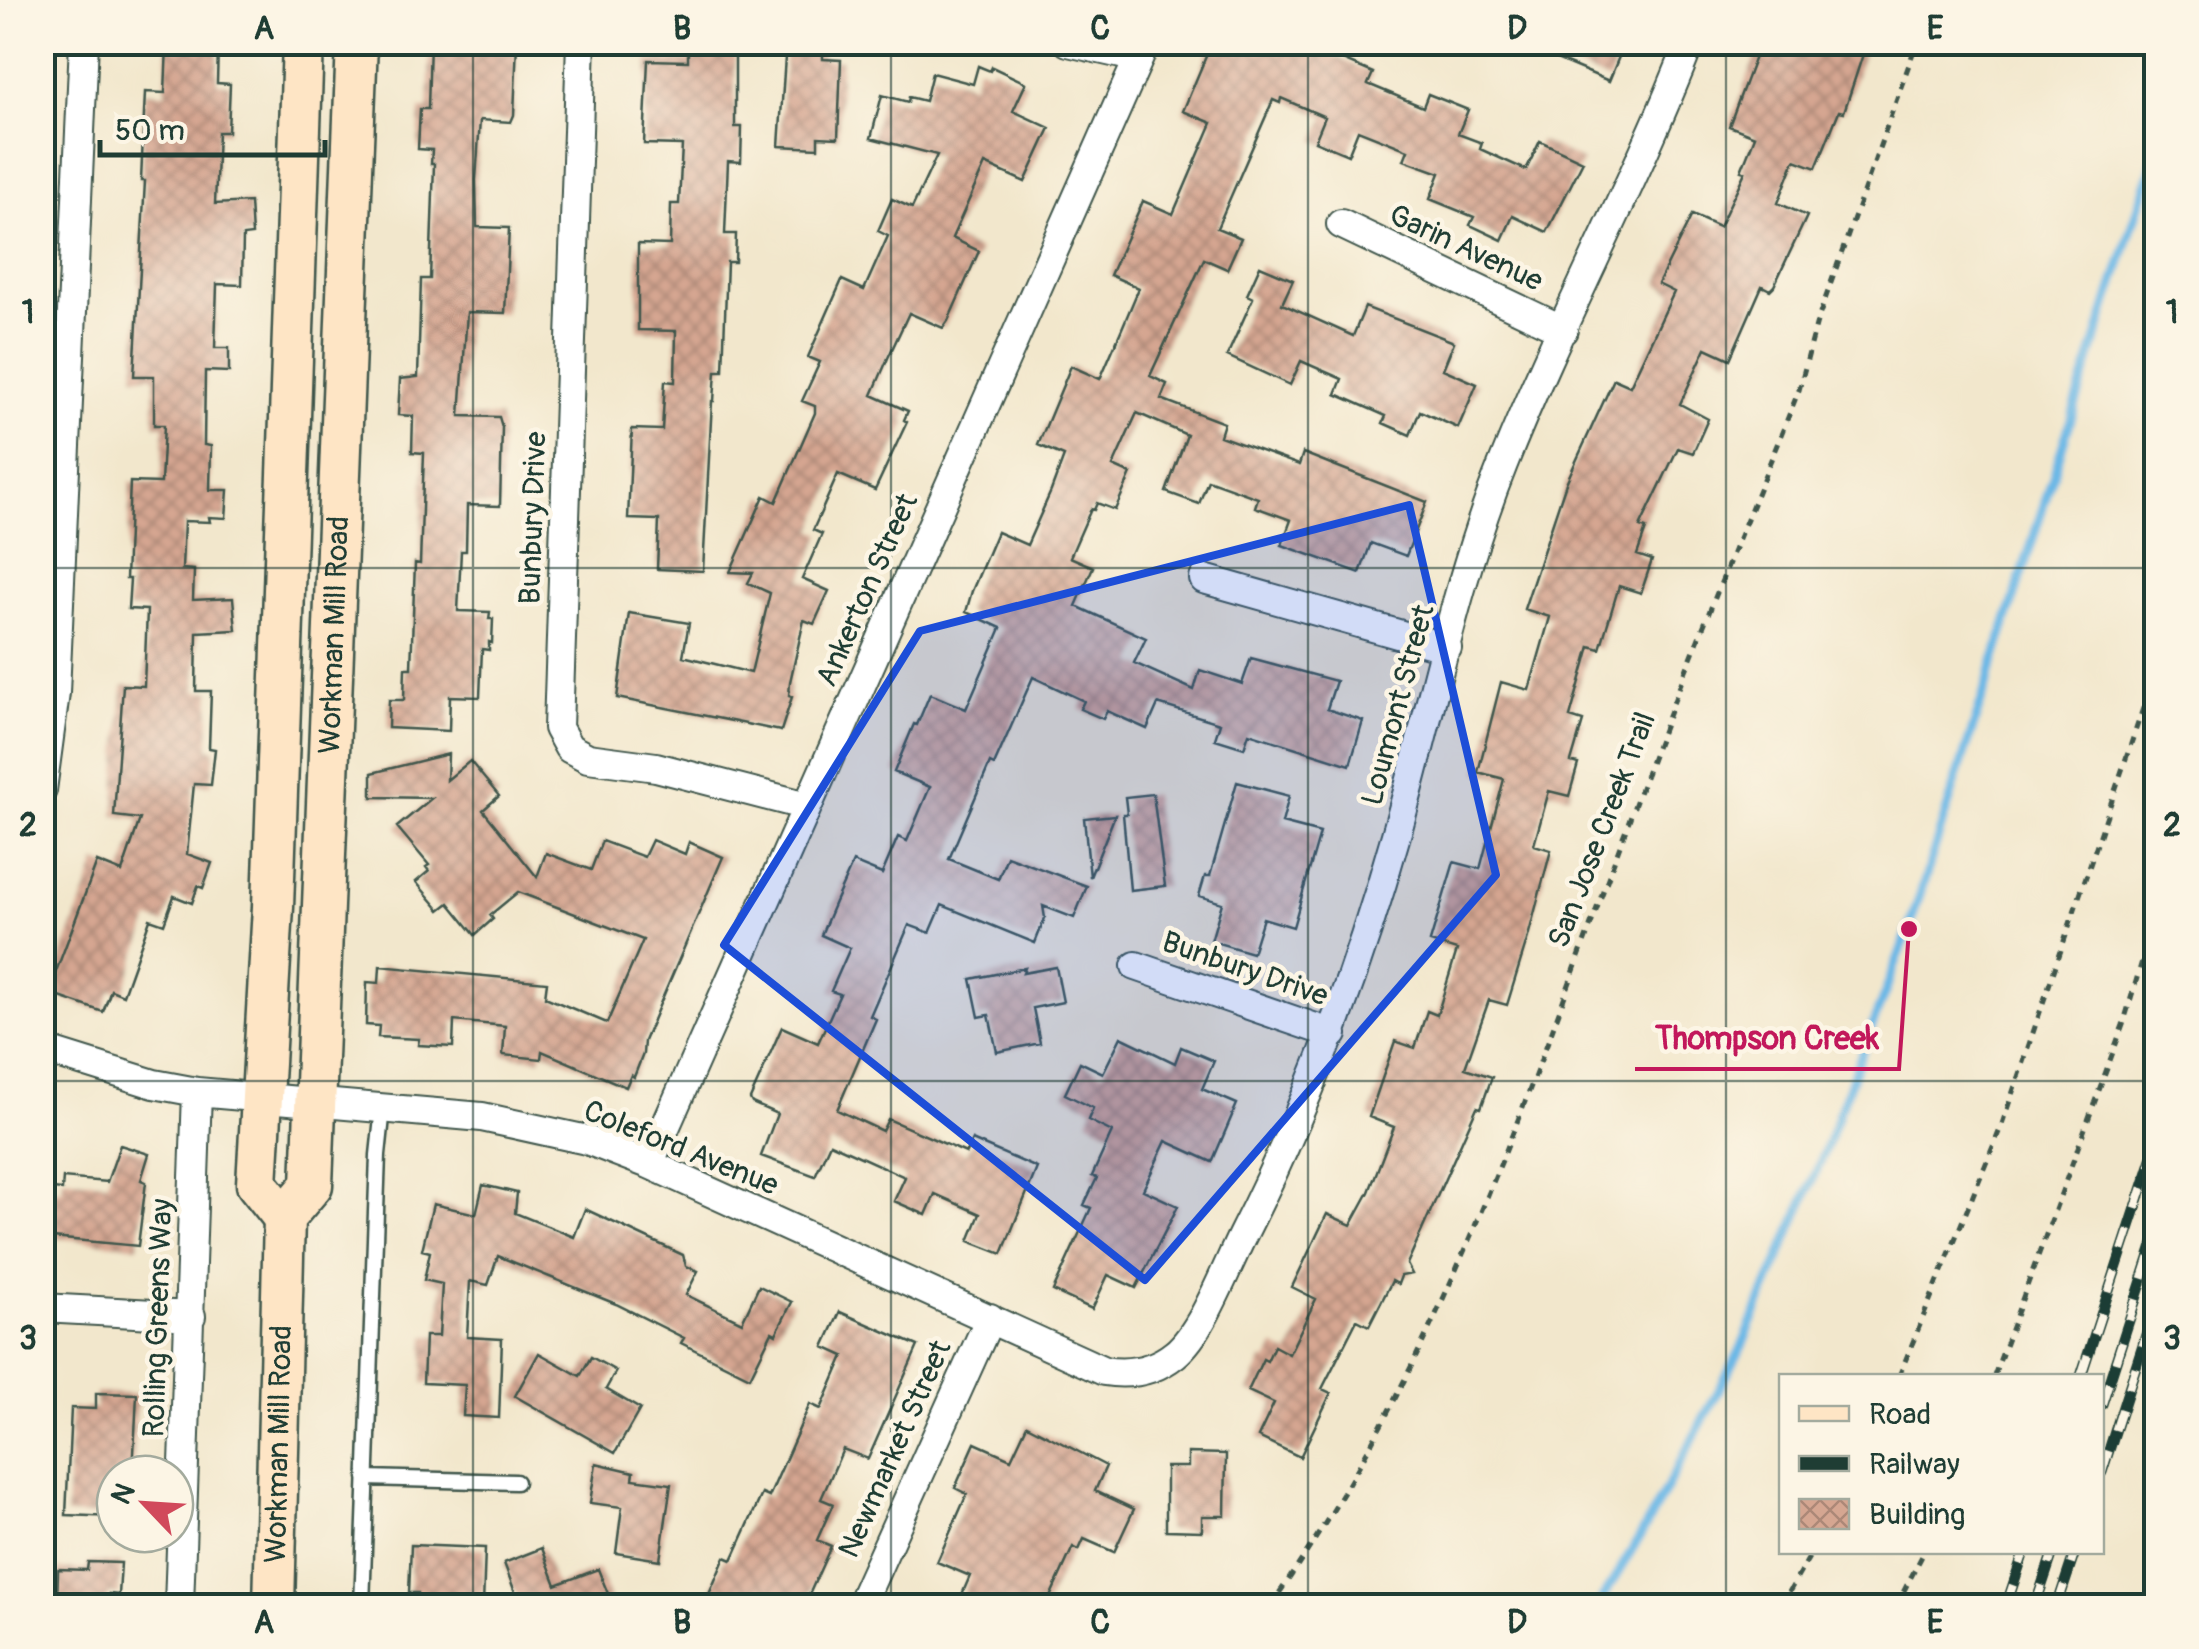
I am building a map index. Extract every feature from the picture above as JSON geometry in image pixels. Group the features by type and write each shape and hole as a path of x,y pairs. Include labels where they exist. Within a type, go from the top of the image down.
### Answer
{"main road":[{"name":"Workman Mill Road","path":"284,1218 257,1184 273,907 303,42"},
{"name":"Workman Mill Road","path":"274,1606 284,1218 312,1185 357,42"}],"street":[{"path":"44,774 55,693 55,376 84,42"},
{"name":"Bunbury Drive","path":"580,42 558,728 570,748 588,758 656,767 806,806"},
{"path":"1068,42 1143,50"},
{"name":"Loumont Street","path":"1150,1368 1176,1354 1194,1330 1267,1188 1333,1034 1396,838 1475,542 1502,464 1644,158 1690,42"},
{"name":"Ankerton Street","path":"649,1164 1143,50"},
{"name":"Garin Avenue","path":"1341,224 1563,330"},
{"path":"1204,579 1447,648"},
{"name":"Bunbury Drive","path":"1136,966 1333,1034"},
{"name":"Coleford Avenue","path":"42,1050 154,1084 197,1092 498,1120 587,1140 649,1164 1104,1371 1127,1374 1150,1368"},
{"name":"Rolling Greens Way","path":"179,1606 197,1092"},
{"path":"42,1308 191,1316"},
{"name":"Newmarket Street","path":"860,1606 990,1318"}],"lane":[{"path":"362,1606 383,1108"},
{"path":"366,1478 516,1482"}],"path":[{"name":"San Jose Creek Trail","path":"1270,1606 1342,1497 1374,1439 1469,1235 1794,402 1822,306 1918,42"},
{"path":"1900,1374 2001,1128 2156,670"},
{"path":"1995,1374 2123,1025 2156,914"},
{"path":"1781,1606 1811,1554"},
{"path":"1896,1606 1923,1554"}],"highlighted area":[{"path":"1409,505 1496,875 1145,1280 724,945 920,631"}],"building":[{"path":"430,42 517,42 514,115 511,122 480,120 476,180 477,227 509,228 505,313 467,312 460,416 499,417 502,427 500,506 467,505 458,611 490,612 492,643 489,642 489,650 482,649 480,697 450,696 449,731 388,728 389,700 404,700 405,668 411,668 415,563 420,564 424,453 412,452 413,416 398,415 400,379 418,377 421,279 430,279 434,164 432,150 418,149 420,109 428,109"},
{"path":"688,42 735,42 735,127 742,127 741,162 728,161 725,234 736,234 735,262 727,262 723,371 716,371 712,401 703,571 657,569 659,520 628,519 632,429 662,430 665,381 675,382 676,331 638,330 638,244 670,245 671,204 679,204 682,145 644,144 648,60 688,61"},
{"path":"786,42 823,42 823,59 841,60 838,138 818,137 818,148 779,146"},
{"path":"1212,42 1232,42 1253,52 1257,42 1301,42 1373,73 1368,84 1423,107 1428,94 1468,110 1458,134 1482,143 1480,149 1526,170 1540,141 1583,161 1547,232 1513,216 1502,240 1470,225 1474,217 1430,199 1440,173 1404,160 1408,150 1358,130 1348,155 1315,141 1325,117 1281,98 1280,103 1273,100 1217,228 1241,238 1227,269 1204,259 1150,376 1167,384 1161,399 1224,423 1220,436 1299,465 1303,453 1427,502 1406,556 1371,543 1360,573 1282,545 1291,520 1255,507 1258,498 1208,480 1199,504 1166,492 1187,435 1137,413 1113,466 1131,474 1115,510 1097,503 1091,509 1070,557 1093,567 1076,606 1146,638 1134,663 1194,690 1200,670 1242,684 1251,658 1336,681 1327,709 1363,721 1350,765 1249,733 1244,748 1215,739 1220,723 1158,704 1147,729 1107,711 1103,719 1080,709 1084,701 1033,677 994,765 990,763 949,859 998,879 1007,856 1087,886 1074,918 1043,906 1045,918 1035,943 942,905 930,933 909,925 870,1016 876,1019 837,1110 882,1131 888,1119 966,1153 972,1140 1037,1168 1002,1254 969,1241 980,1214 935,1194 926,1215 894,1201 905,1177 830,1143 815,1176 761,1156 777,1114 750,1099 782,1027 818,1043 840,994 831,991 850,948 821,935 853,862 882,874 898,837 907,841 930,787 894,772 930,694 966,709 1001,628 966,612 972,591 997,532 1027,545 1051,491 1064,456 1038,445 1071,366 1100,379 1123,326 1139,288 1110,275 1143,201 1173,214 1212,123 1183,111"},
{"path":"1516,42 1625,42 1609,81"},
{"path":"1788,42 1867,42 1844,112 1839,111 1816,168 1795,160 1778,203 1807,216 1774,286 1770,290 1762,286 1730,359 1706,348 1680,404 1708,419 1693,453 1678,448 1640,527 1646,529 1637,555 1652,560 1641,593 1619,586 1600,649 1590,646 1570,717 1583,721 1571,762 1578,764 1569,796 1549,791 1534,845 1551,850 1528,937 1507,1005 1489,1000 1465,1068 1492,1077 1481,1108 1477,1107 1407,1264 1412,1274 1401,1276 1398,1284 1392,1281 1369,1326 1357,1320 1322,1389 1331,1393 1300,1457 1258,1437 1274,1403 1248,1391 1263,1359 1267,1361 1274,1346 1289,1354 1316,1299 1292,1287 1327,1214 1351,1225 1369,1192 1394,1127 1369,1117 1395,1041 1415,1048 1427,1011 1437,1015 1457,950 1430,942 1454,862 1480,869 1504,779 1478,772 1501,682 1529,690 1550,617 1524,609 1566,483 1614,379 1630,386 1674,292 1658,284 1692,215 1719,227 1745,172 1741,171 1755,136 1729,126 1759,46 1784,55"},
{"path":"167,45 218,47 217,83 230,84 228,132 218,132 215,204 250,202 252,235 243,236 242,285 217,284 215,348 229,348 229,372 205,371 204,445 211,446 210,490 228,490 226,518 184,521 182,569 194,570 193,600 233,598 236,630 197,632 196,691 211,691 209,748 215,749 211,785 194,784 187,854 212,863 203,888 198,886 192,903 174,896 164,924 150,919 123,995 111,990 103,1012 48,993 97,862 122,872 140,819 114,816 123,685 144,686 147,610 128,609 130,482 161,483 164,425 154,425 154,376 134,376 145,181 141,181 145,92 165,93"},
{"path":"978,66 990,71 992,67 1026,83 1013,111 1050,128 1025,182 985,164 952,238 979,251 948,321 943,328 909,313 888,358 872,395 908,411 904,420 907,422 875,490 838,474 813,530 822,534 802,579 829,591 814,624 804,620 790,682 792,697 781,731 617,698 629,613 689,623 683,656 751,673 770,593 748,583 753,573 730,572 764,496 776,502 815,413 815,406 802,401 820,362 808,357 842,280 864,290 888,236 878,231 892,199 912,208 937,155 871,138 882,95 908,102 909,97 925,101 932,73 973,84"},
{"path":"1260,266 1293,280 1282,304 1353,336 1365,307 1454,342 1443,369 1477,384 1458,428 1420,411 1410,435 1383,423 1386,416 1336,394 1342,379 1301,361 1290,385 1227,356 1253,298 1247,295"},
{"path":"448,754 447,780 470,761 499,796 483,810 537,877 546,853 591,870 602,841 644,857 652,840 685,854 689,842 723,857 644,1041 634,1077 631,1075 626,1087 542,1051 541,1059 503,1055 505,1026 454,1021 453,1047 418,1045 419,1039 378,1037 379,1026 366,1025 367,982 379,983 380,966 547,982 545,997 607,1023 643,940 518,892 490,915 493,919 475,935 449,903 440,910 416,882 429,871 429,865 397,827 432,798 372,797 372,773"},
{"path":"1237,782 1289,796 1282,823 1320,833 1293,927 1263,918 1252,953 1211,941 1222,903 1199,896 1205,876 1210,876"},
{"path":"1153,794 1165,886 1130,890 1125,797"},
{"path":"1115,815 1090,877 1084,818"},
{"path":"1056,967 1063,1002 1033,1008 1040,1043 997,1052 989,1015 979,1017 971,979 1025,968 1023,973"},
{"path":"1121,1037 1175,1063 1181,1047 1214,1061 1202,1089 1237,1104 1212,1162 1166,1141 1143,1190 1178,1206 1136,1288 1108,1275 1092,1309 1053,1291 1091,1208 1084,1205 1097,1178 1092,1176 1112,1132 1088,1120 1093,1108 1065,1094 1080,1062 1103,1073"},
{"path":"120,1145 149,1154 141,1180 146,1182 138,1246 42,1237 42,1188 62,1190 63,1178 107,1182"},
{"path":"483,1185 517,1193 515,1213 574,1237 585,1209 683,1255 686,1266 698,1271 686,1295 742,1322 759,1286 792,1302 750,1377 681,1343 684,1338 616,1304 498,1256 488,1285 470,1281 467,1337 502,1339 499,1418 463,1416 465,1385 423,1383 425,1336 439,1336 442,1284 424,1280 430,1252 422,1250 433,1204 476,1214"},
{"path":"840,1312 918,1346 868,1459 843,1449 821,1499 833,1504 817,1540 831,1546 804,1606 724,1606 707,1599 725,1557 732,1560 762,1494 769,1497 810,1404 821,1409 844,1356 824,1347"},
{"path":"539,1353 580,1376 591,1357 616,1371 606,1389 640,1409 615,1453 515,1396"},
{"path":"96,1393 137,1394 134,1454 95,1454 95,1516 66,1515 71,1408 96,1409"},
{"path":"1027,1425 1106,1466 1095,1491 1134,1509 1114,1552 1084,1539 1079,1550 1073,1547 1046,1606 957,1606 970,1576 937,1562 967,1494 955,1488 975,1443 1011,1459"},
{"path":"1188,1453 1226,1454 1225,1516 1202,1516 1202,1531 1166,1530 1166,1467 1188,1467"},
{"path":"596,1463 634,1472 633,1479 671,1484 660,1560 616,1553 622,1507 590,1503"},
{"path":"411,1545 485,1548 483,1606 417,1606 418,1593 409,1593"},
{"path":"542,1548 556,1585 598,1569 613,1606 506,1606 518,1600 504,1563"},
{"path":"88,1562 121,1563 119,1595 109,1594 109,1606 57,1606 58,1569 87,1570"}],"waterway":[{"path":"1598,1606 1645,1528 1740,1351 1821,1160 1909,929 2156,152"}],"railway":[{"path":"2082,1374 2156,1147"},
{"path":"2104,1398 2156,1237"},
{"path":"2104,1466 2156,1304"},
{"path":"2006,1606 2023,1554"},
{"path":"2035,1606 2052,1554"},
{"path":"2057,1606 2074,1554"}],"place":[{"name":"Thompson Creek","path":"1909,929"}]}
